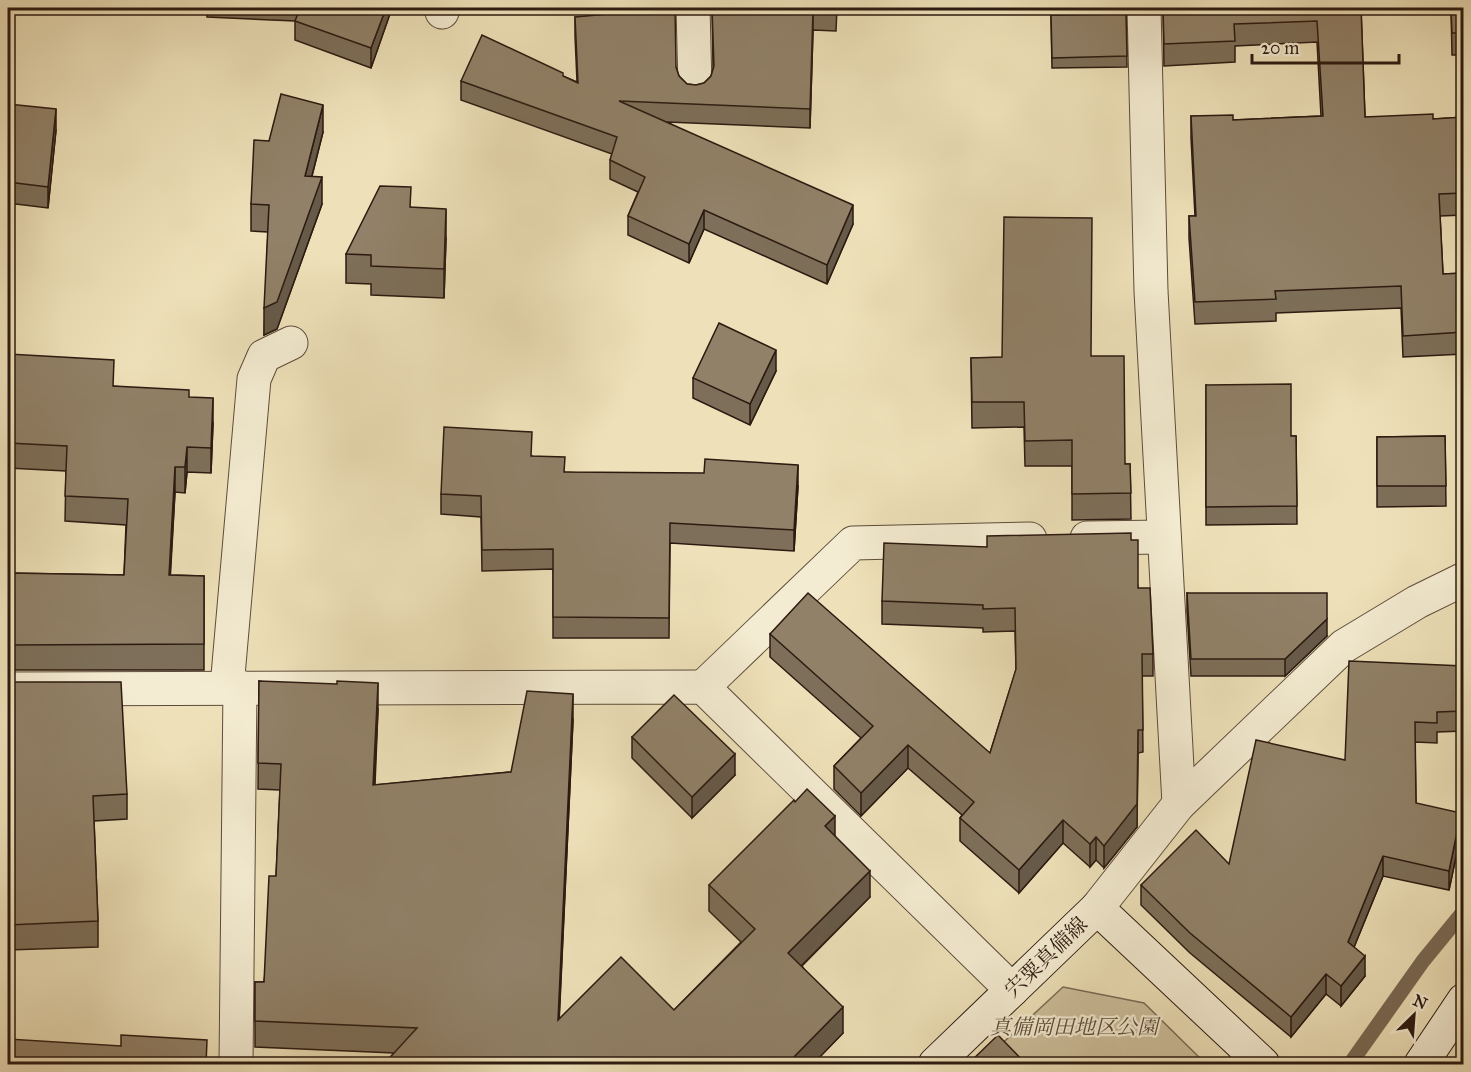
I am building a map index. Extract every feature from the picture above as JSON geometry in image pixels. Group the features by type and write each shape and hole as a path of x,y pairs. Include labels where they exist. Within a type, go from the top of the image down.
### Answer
{"street":[{"path":"693,8 695,86"},
{"path":"1144,8 1150,291 1179,804"},
{"path":"236,1065 234,687 254,379 264,356 291,343"},
{"path":"8,689 703,687 853,543 1164,537"},
{"path":"1097,908 1179,804 1344,646 1417,602 1464,579"},
{"path":"703,687 1012,990"},
{"name":"宍粟真備線","path":"935,1065 1097,908 1263,1065"},
{"path":"1421,1065 1464,1000"}],"green space":[{"name":"真備岡田地区公園","path":"1063,987 1144,1003 1206,1064 980,1064"}],"building":[{"path":"300,8 386,8 371,48 295,21"},
{"path":"675,8 676,67 679,76 687,84 696,85 704,83 711,76 714,66 712,8 836,8 836,12 813,11 810,109 619,101 853,205 827,265 704,210 689,244 628,216 645,177 610,160 617,137 461,81 482,35 563,73 563,76 578,83 575,17"},
{"path":"1163,8 1361,8 1365,117 1433,114 1433,119 1464,117 1464,193 1439,194 1443,274 1464,273 1464,332 1403,336 1401,286 1275,291 1276,299 1195,302 1189,216 1196,216 1191,116 1233,115 1233,120 1323,116 1317,21 1234,24 1235,41 1164,44"},
{"path":"1451,8 1464,8 1464,33 1452,33"},
{"path":"1126,14 1127,56 1052,58 1051,15"},
{"path":"281,94 323,105 305,176 322,177 277,302 264,308 269,205 251,204 254,140 269,141"},
{"path":"8,104 56,109 48,187 8,182"},
{"path":"380,186 411,187 410,207 446,209 444,269 371,266 371,255 346,254"},
{"path":"1004,217 1092,218 1091,356 1124,356 1125,464 1130,464 1131,493 1072,494 1072,440 1025,441 1024,402 972,402 971,358 1002,357"},
{"path":"719,323 776,350 750,404 693,378"},
{"path":"8,354 114,360 113,386 189,390 189,397 213,398 211,448 187,447 185,467 175,467 169,575 204,576 204,644 8,645 8,573 124,575 128,499 65,496 67,446 8,443"},
{"path":"1291,384 1291,436 1296,436 1297,506 1206,507 1206,385"},
{"path":"444,427 532,432 531,456 565,457 564,472 704,473 705,459 798,465 794,530 670,523 669,618 553,617 553,549 482,550 481,496 441,494"},
{"path":"1445,436 1446,486 1377,486 1377,437"},
{"path":"1131,533 1131,540 1138,540 1138,588 1150,588 1153,654 1142,654 1143,730 1138,730 1137,804 1104,846 1096,837 1090,844 1063,820 1019,870 960,818 974,802 908,745 861,793 834,766 873,726 770,634 808,593 990,753 1016,669 1015,608 983,609 983,605 882,601 884,543 987,547 987,536"},
{"path":"1187,593 1327,593 1327,619 1285,659 1191,659"},
{"path":"1349,661 1464,666 1464,711 1437,712 1437,723 1415,722 1416,803 1461,813 1449,871 1383,856 1348,942 1365,956 1341,986 1326,974 1291,1017 1190,933 1141,885 1196,830 1229,864 1256,740 1345,760"},
{"path":"259,681 378,683 373,785 511,772 527,691 573,694 558,1020 621,957 674,1010 755,929 709,885 807,789 835,816 825,826 870,871 788,953 843,1007 786,1065 383,1065 417,1028 255,1021 255,982 264,982 269,876 276,876 281,764 258,763"},
{"path":"8,682 121,682 127,794 93,796 98,921 8,925"},
{"path":"674,695 735,754 692,797 632,737"},
{"path":"121,1035 207,1040 206,1065 8,1065 8,1039 121,1046"},
{"path":"998,1035 1027,1065 967,1065"}],"waterway":[{"path":"1350,1064 1423,961 1464,911"}]}
